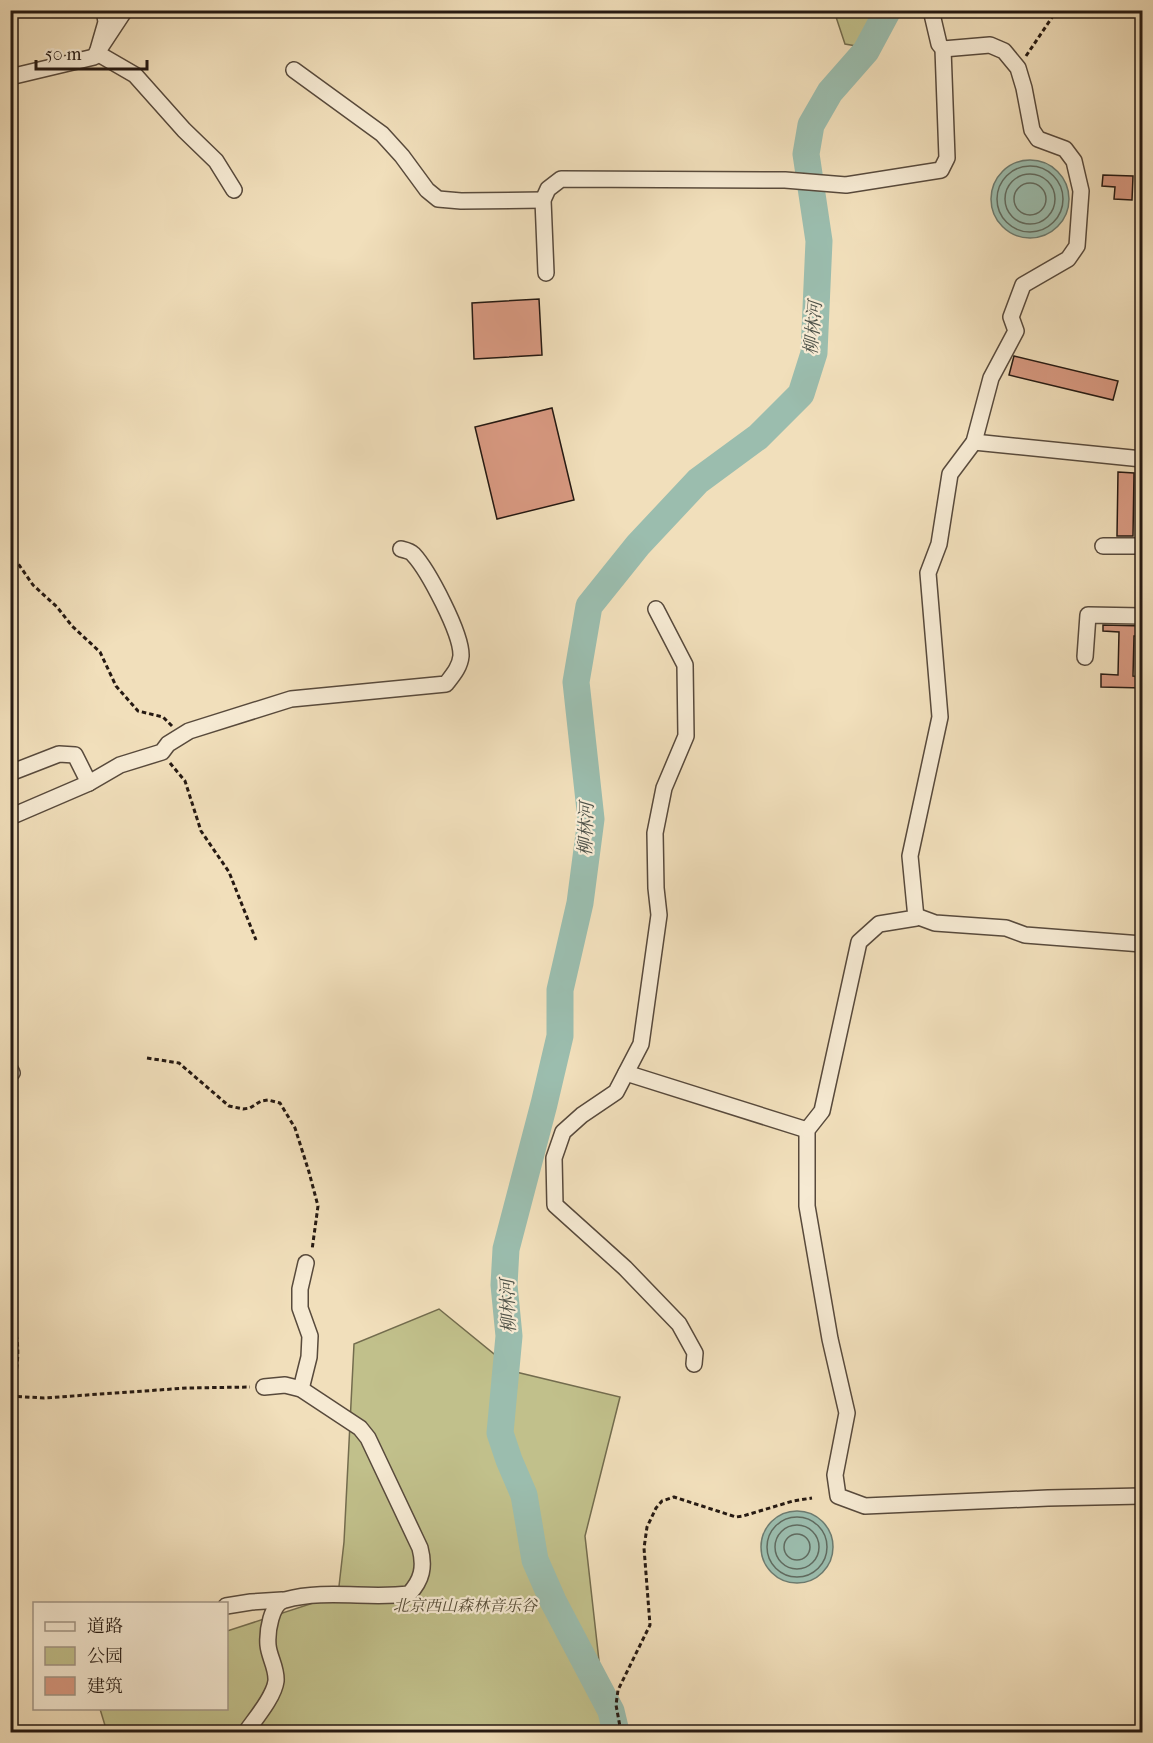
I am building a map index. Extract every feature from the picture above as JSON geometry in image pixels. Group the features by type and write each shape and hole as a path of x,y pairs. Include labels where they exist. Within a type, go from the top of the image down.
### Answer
{"street":[{"path":"97,53 106,22 105,10"},
{"path":"10,77 94,57 125,10"},
{"path":"546,273 543,201 548,189 561,179 785,180 846,185 941,170 947,158 943,49 939,44 931,10"},
{"path":"916,916 910,856 940,717 928,573 939,544 950,474 974,442 992,378 1016,331 1011,317 1023,285 1068,260 1077,246 1081,191 1074,161 1065,149 1038,139 1032,130 1018,68 1004,51 990,45 943,49"},
{"path":"97,53 135,75 216,162 234,190"},
{"path":"294,70 382,134 402,156 427,190 438,199 543,201"},
{"path":"974,442 1143,459"},
{"path":"1102,546 1143,546"},
{"path":"10,817 89,783 120,765 162,752 168,744 189,730 291,699 446,684 457,671 461,656 459,640 429,575 412,552 401,549"},
{"path":"656,609 685,665 686,736 664,788 654,833 659,915 641,1044 616,1092 582,1115 563,1132 554,1158 555,1205 626,1268 680,1324 695,1353 693,1364"},
{"path":"1085,657 1088,615 1143,616"},
{"path":"10,773 59,754 75,755 89,783"},
{"path":"1143,944 1025,935 1006,928 935,922 916,916 879,924 859,942 822,1111 807,1130 807,1206 830,1340 848,1413 835,1475 838,1496 866,1506 1143,1496"},
{"path":"626,1073 807,1130"},
{"path":"301,1389 309,1357 310,1336 300,1308 300,1288 306,1263"},
{"path":"228,1606 321,1594 388,1596 409,1594 418,1583 423,1560 420,1548 368,1438 360,1428 301,1389 285,1385 264,1387"},
{"path":"246,1732 264,1707 276,1684 268,1646 275,1607 282,1600"}],"path":[{"path":"1018,68 1057,10"},
{"path":"10,552 33,585 100,652 117,686 138,711 163,717 179,737"},
{"path":"162,752 185,782 201,831 229,872 256,940"},
{"path":"147,1058 179,1063 229,1106 243,1109 250,1108 261,1101 280,1103 294,1128 318,1206 313,1246 306,1263"},
{"path":"10,1313 17,1330 19,1355 11,1396 44,1398 187,1388 264,1387"},
{"path":"621,1732 616,1705 618,1690 650,1625 644,1548 647,1527 656,1508 662,1501 674,1497 736,1516 743,1516 793,1501 812,1498"}],"green space":[{"path":"834,10 896,11 862,47 845,44"},
{"name":"北京西山森林音乐谷","path":"439,1309 516,1372 620,1397 585,1536 607,1732 107,1732 100,1710 228,1710 228,1631 338,1595 344,1542 354,1344"}],"water":[{"path":"1030,160 1045,163 1058,171 1066,184 1069,199 1066,214 1058,227 1045,235 1030,238 1015,235 1002,227 994,214 991,199 994,184 1002,171 1015,163"},
{"path":"797,1511 817,1517 827,1527 833,1547 827,1567 817,1577 797,1583 777,1577 767,1567 761,1547 767,1527 777,1517"}],"building":[{"path":"1103,175 1133,176 1132,200 1114,199 1115,187 1102,186"},
{"path":"539,299 542,355 474,359 472,303"},
{"path":"1014,356 1118,381 1113,400 1009,375"},
{"path":"552,408 574,500 497,519 475,427"},
{"path":"1118,472 1134,473 1133,536 1117,536"},
{"path":"1103,625 1143,626 1143,636 1134,636 1133,676 1143,677 1143,688 1101,687 1101,674 1118,675 1119,632 1103,631"}],"waterway":[{"name":"柳林河","path":"616,1732 611,1711 553,1601 535,1560 524,1495 500,1433 509,1336 504,1285 506,1249 560,1036 560,990 580,903 591,819 576,682 589,606 638,545 698,481 758,437 801,394 814,353 819,241 806,154 811,125 830,92 866,51 888,10"}]}
